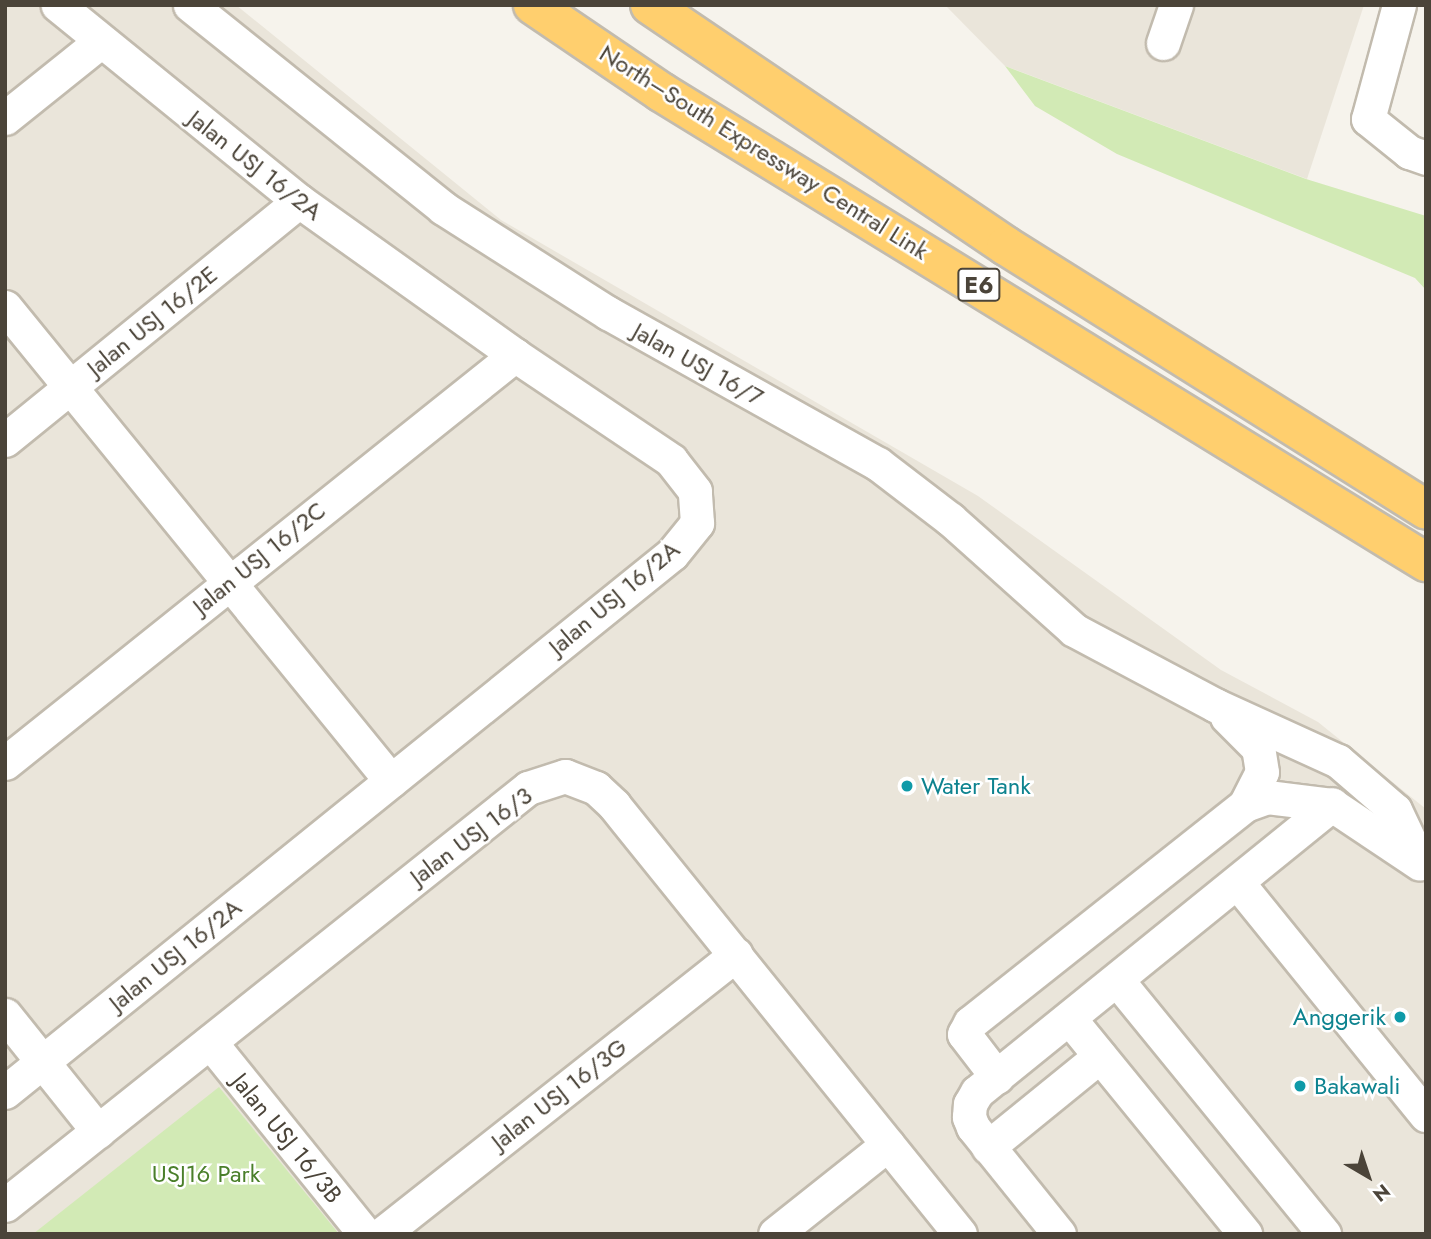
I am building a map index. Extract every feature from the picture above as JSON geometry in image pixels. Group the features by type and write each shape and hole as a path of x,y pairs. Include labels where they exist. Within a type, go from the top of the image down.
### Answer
{"highway":[{"name":"North–South Expressway Central Link","path":"533,5 662,92 1426,562"},
{"name":"North–South Expressway Central Link","path":"650,5 1006,246 1426,509"}],"street":[{"name":"Jalan USJ 16/2A","path":"5,1092 672,554 697,523 695,491 671,460 514,355 299,201 58,5"},
{"name":"Jalan USJ 16/7","path":"190,5 443,208 608,313 878,464 950,519 1074,630 1215,705"},
{"path":"1163,43 1176,5"},
{"path":"1399,5 1368,119 1409,152 1426,158"},
{"path":"5,118 100,41"},
{"name":"Jalan USJ 16/2E","path":"5,440 299,201"},
{"path":"5,307 391,781"},
{"name":"Jalan USJ 16/2C","path":"5,763 514,355"},
{"path":"1215,705 1258,748 1262,772 1245,805"},
{"path":"1215,705 1338,761 1395,810 1423,866"},
{"name":"Jalan USJ 16/3","path":"5,1206 528,788 565,776 596,788 614,805 960,1234"},
{"path":"997,1077 964,1034 970,1023 1245,805 1267,797 1332,805 1423,866"},
{"path":"1059,1234 973,1127 969,1117 970,1104 977,1092 1332,805"},
{"path":"1237,881 1426,1115"},
{"name":"Jalan USJ 16/3G","path":"382,1234 736,954"},
{"path":"1117,979 1324,1234"},
{"path":"5,1015 98,1131"},
{"path":"1069,1018 1245,1234"},
{"name":"Jalan USJ 16/3B","path":"210,1042 365,1234"},
{"path":"988,1147 1100,1056"},
{"path":"775,1234 888,1144"}],"shaded area":[{"path":"5,5 236,5 501,220 978,496 1221,670 1318,722 1426,809 1426,1234 5,1234"},
{"path":"945,5 1364,5 1307,179 1005,66"}],"green space":[{"path":"1005,66 1306,179 1426,216 1426,290 1415,278 1117,154 1035,106"},
{"name":"USJ16 Park","path":"219,1087 339,1234 33,1234"}],"place":[{"name":"Water Tank","path":"907,786"},
{"name":"Anggerik","path":"1400,1017"},
{"name":"Bakawali","path":"1300,1086"}]}
